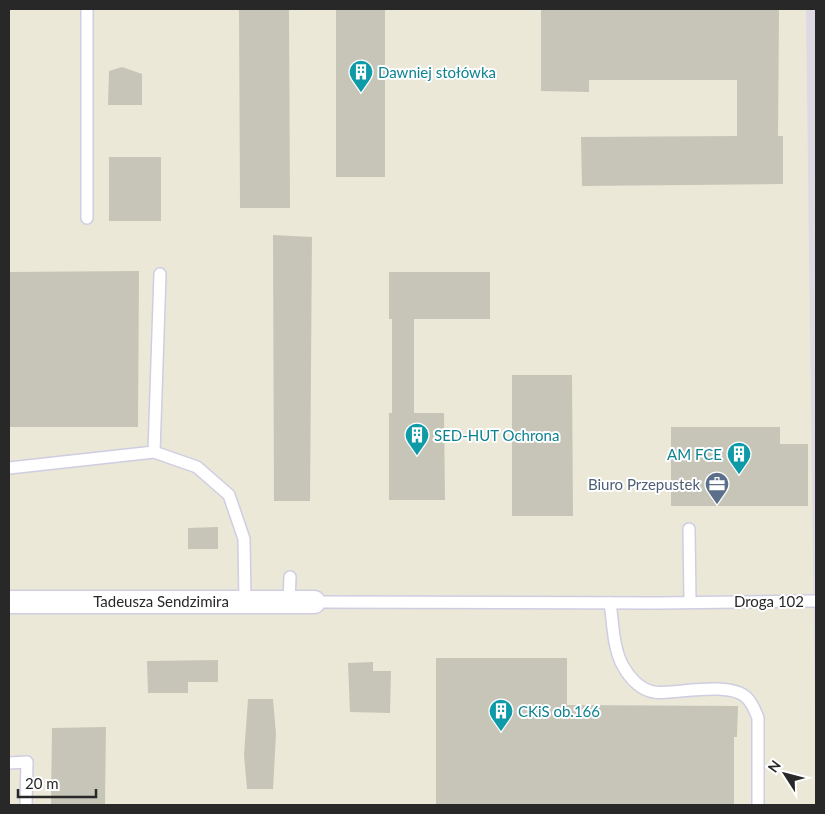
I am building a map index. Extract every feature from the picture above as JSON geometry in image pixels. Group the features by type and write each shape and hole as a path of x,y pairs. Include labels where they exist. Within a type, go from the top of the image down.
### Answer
{"street":[{"name":"Tadeusza Sendzimira","path":"9,602 314,602"}],"lane":[{"path":"87,9 87,218"},
{"path":"154,452 160,274"},
{"path":"9,468 154,452 197,467 229,496 244,539 245,602"},
{"path":"689,529 690,602"},
{"path":"288,602 290,577"},
{"name":"Droga 102","path":"314,602 816,601"},
{"path":"610,602 618,653 622,665 630,677 642,687 654,692 724,689 735,691 746,697 754,706 758,718 758,805"},
{"path":"9,763 27,762 26,805"}],"shaded area":[{"path":"806,9 816,9 816,805"}],"building":[{"path":"239,9 289,9 290,208 240,208"},
{"name":"Dawniej stołówka","path":"336,9 385,9 385,177 336,177"},
{"path":"541,9 779,9 778,136 783,136 783,184 582,186 581,137 737,136 737,80 589,80 589,92 541,91"},
{"path":"122,67 142,74 142,105 108,105 109,71"},
{"path":"109,157 161,157 161,221 109,221"},
{"path":"273,235 312,237 310,501 274,501"},
{"path":"139,271 138,427 9,427 9,272"},
{"path":"389,272 490,272 490,319 414,319 414,413 444,413 445,500 389,500 389,413 392,413 392,319 389,319"},
{"path":"512,375 572,375 573,516 512,516"},
{"name":"AM FCE","path":"671,427 780,427 780,444 808,444 808,506 671,506"},
{"path":"218,527 218,549 188,549 188,528"},
{"path":"436,658 567,658 567,705 738,706 737,737 734,737 734,805 436,805"},
{"path":"218,660 218,682 188,682 188,693 148,693 147,661"},
{"path":"373,662 373,671 391,671 390,713 350,712 348,663"},
{"path":"248,699 273,699 276,734 273,789 247,789 244,755"},
{"path":"106,727 105,805 51,805 52,728"}],"place":[{"name":"Dawniej stołówka","path":"361,93"},
{"name":"SED-HUT Ochrona","path":"417,456"},
{"name":"AM FCE","path":"739,475"},
{"name":"Biuro Przepustek","path":"717,505"},
{"name":"CKiS ob.166","path":"501,732"}]}
